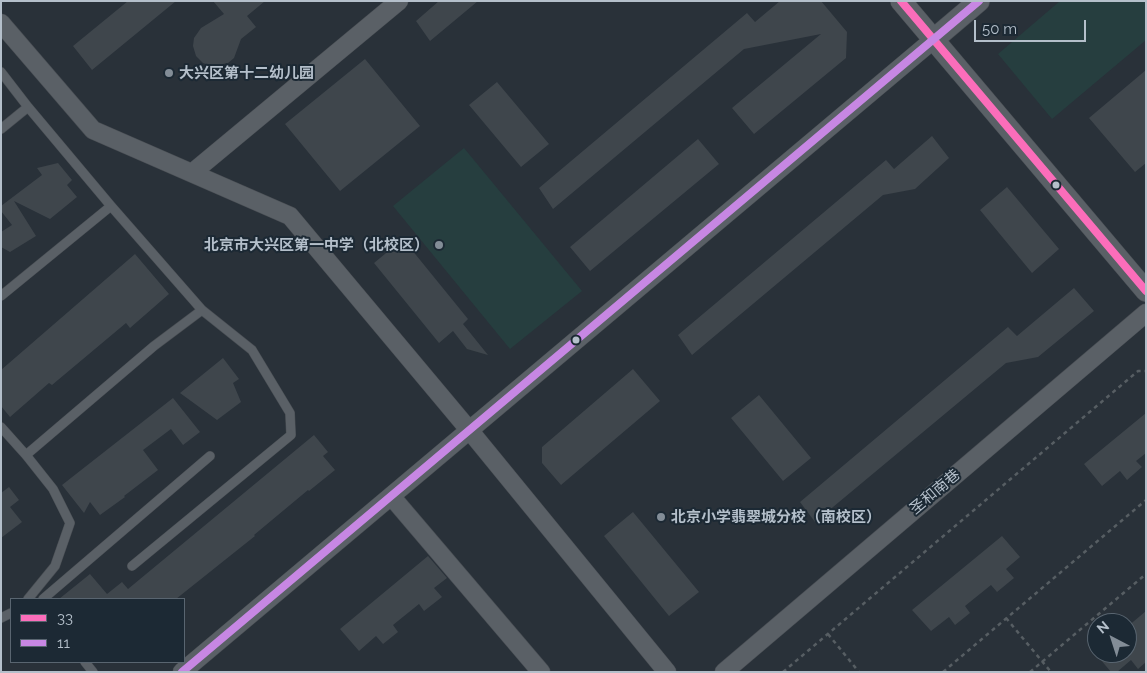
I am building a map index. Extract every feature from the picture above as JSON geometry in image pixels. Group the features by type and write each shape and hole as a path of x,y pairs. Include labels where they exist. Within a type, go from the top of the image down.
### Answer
{"street":[{"path":"192,173 399,1"},
{"path":"901,1 1146,291"},
{"path":"182,672 980,1"},
{"path":"1,23 92,130 290,216 470,431 667,672"},
{"name":"圣和南巷","path":"724,672 1146,313"},
{"path":"391,496 541,672"}],"lane":[{"path":"1,72 111,206 202,310 252,350 290,413 291,435 132,566"},
{"path":"1,129 28,107"},
{"path":"1,296 111,206"},
{"path":"26,455 154,346 202,310"},
{"path":"2,430 26,455 53,490 70,522 55,566 31,598"},
{"path":"44,598 210,456"}],"path":[{"path":"783,672 1138,371 1146,371"},
{"path":"943,672 1146,500"},
{"path":"1030,672 1146,574"},
{"path":"1006,618 1051,672"},
{"path":"828,634 859,672"}],"green space":[{"path":"1060,1 1146,1 1146,40 1052,119 998,54"},
{"path":"464,148 582,291 510,349 393,206"}],"building":[{"path":"128,1 176,1 92,70 73,46"},
{"path":"213,1 265,1 247,16 256,27 241,39 234,58 228,63 212,66 203,63 196,56 193,46 194,38 201,28 224,14"},
{"path":"439,1 478,1 430,41 416,21"},
{"path":"780,1 821,1 847,32 846,58 754,134 732,108 821,34 744,49 553,209 539,188 747,13 755,22"},
{"path":"365,59 420,126 340,191 285,124"},
{"path":"1146,70 1146,163 1135,172 1089,118"},
{"path":"497,82 549,144 521,167 469,105"},
{"path":"932,136 949,158 915,189 883,195 692,355 678,335 886,160 894,169"},
{"path":"698,139 719,164 590,271 570,247"},
{"path":"58,163 72,180 67,185 77,197 50,219 14,201 36,236 10,252 1,247 1,232 12,225 1,211 1,206 42,175 37,168"},
{"path":"1007,187 1059,249 1032,273 980,210"},
{"path":"403,239 468,319 463,324 488,355 467,349 453,331 439,343 374,263"},
{"path":"135,254 169,294 130,328 126,323 52,385 49,383 10,417 1,406 1,370"},
{"path":"1074,288 1094,311 1038,357 1006,363 815,522 800,502 1008,327 1017,336"},
{"path":"223,358 239,379 233,383 241,402 217,420 180,393"},
{"path":"633,369 660,401 561,485 542,463 542,447"},
{"path":"759,395 811,458 783,481 731,418"},
{"path":"173,398 200,432 183,445 171,429 143,450 158,470 100,515 90,502 84,513 62,485"},
{"path":"1146,413 1146,453 1136,461 1142,467 1127,480 1120,471 1102,486 1084,464"},
{"path":"314,435 328,452 323,456 335,470 177,598 60,598 90,574 107,594 122,582 128,589"},
{"path":"9,487 19,500 10,507 22,522 1,538 1,493"},
{"path":"633,512 699,592 669,616 604,536"},
{"path":"1002,536 1020,557 1006,569 1014,578 997,592 991,585 965,606 970,613 955,625 949,617 931,631 912,610"},
{"path":"428,556 447,578 434,588 442,597 424,611 419,604 393,625 398,632 383,644 376,636 359,651 340,629"},
{"path":"1146,611 1146,662 1138,669 1133,663 1137,663 1137,619"},
{"path":"1103,663 1128,663 1117,672 1111,672"}],"transit line":[{"name":"33","path":"901,1 1146,291"},
{"name":"11","path":"182,672 979,1"}],"place":[{"name":"大兴区第十二幼儿园","path":"169,73"},
{"name":"北京市大兴区第一中学（北校区）","path":"439,245"},
{"name":"北京小学翡翠城分校（南校区）","path":"661,517"}]}
